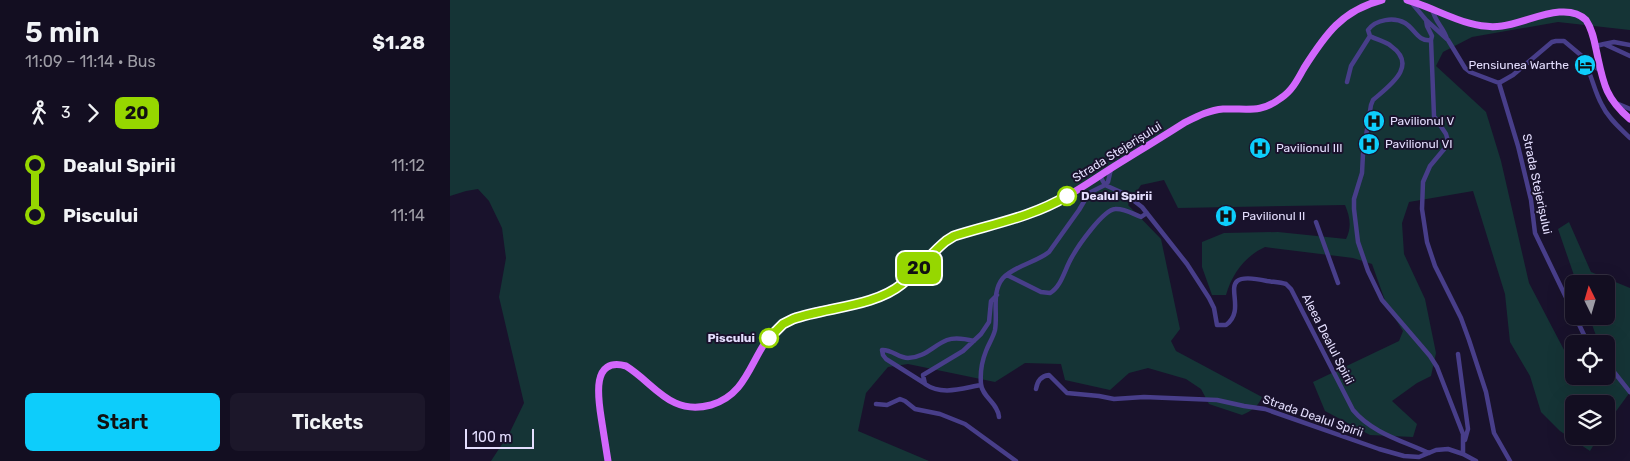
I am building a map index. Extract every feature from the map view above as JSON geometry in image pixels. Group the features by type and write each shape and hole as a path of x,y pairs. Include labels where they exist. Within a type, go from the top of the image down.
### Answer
{"main road":[{"name":"Strada Stejerișului","path":"608,461 598,390 601,375 609,367 626,366 659,394 675,402 704,406 718,402 731,395 738,388 749,374 769,338 783,324 811,313 884,295 902,284 946,241 967,232 1040,210 1055,203 1184,123 1201,115 1222,110 1261,109 1274,103 1292,88 1328,34 1341,19 1358,8 1382,0"},
{"path":"1408,0 1463,20 1490,27 1513,24 1553,8 1567,8 1579,12 1591,28 1606,91 1612,101 1630,120"}],"street":[{"path":"1408,0 1448,40"},
{"path":"1432,8 1435,21 1444,30 1465,68 1470,72 1499,83 1512,76 1552,42 1556,41 1564,41 1601,70"},
{"path":"1370,36 1368,30 1373,24 1392,20 1406,24 1420,38 1427,41 1431,40"},
{"path":"1426,20 1432,35 1434,116 1446,134 1448,141 1445,148 1430,166 1423,182 1422,209 1427,242 1435,266 1461,318 1469,340 1486,392 1494,433 1510,461"},
{"path":"1347,82 1351,66 1370,36"},
{"path":"1370,36 1386,42 1396,50 1402,60 1402,71 1373,100 1371,105 1363,154 1362,173 1354,199 1358,242 1370,278 1382,300 1430,356 1437,368 1452,410 1461,428 1463,454"},
{"path":"1596,46 1614,42 1630,45"},
{"path":"1604,44 1630,56"},
{"path":"1582,57 1589,69 1602,105 1614,122 1630,138"},
{"name":"Strada Stejerișului","path":"1499,83 1518,146 1531,200 1535,233 1565,296"},
{"path":"1612,101 1630,109"},
{"path":"999,417 996,406 981,385 983,359 995,329 998,286 1016,268 1049,252 1079,210 1086,196 1108,182 1110,169"},
{"path":"1100,176 1105,185"},
{"name":"Aleea Dealul Spirii","path":"1105,185 1136,201 1147,213 1187,264 1209,298 1214,308 1218,325 1226,325 1232,319 1235,308 1235,283 1238,280 1247,277 1286,284 1291,289 1353,410 1360,418 1379,430 1429,453"},
{"path":"1007,275 1041,292 1050,293 1056,288 1077,249 1105,214 1118,208 1141,217 1147,213"},
{"path":"1316,222 1338,283"},
{"path":"926,384 923,375 963,351 986,328 989,322 991,301 996,295"},
{"path":"974,341 953,338 930,351 908,358 898,356 888,350 882,350 882,356 936,390 948,391 981,385"},
{"path":"1458,354 1468,429 1463,444"},
{"path":"1615,373 1630,392"},
{"name":"Strada Dealul Spirii","path":"1036,389 1044,375 1049,375 1067,393 1119,399 1144,397 1217,400 1265,408 1379,449 1404,456 1419,457 1442,449 1463,454 1476,461"},
{"path":"876,404 887,406 900,399 915,409 951,418 977,432 1016,461"}],"green space":[{"path":"450,0 1630,0 1630,30 1558,22 1472,37 1443,52 1436,66 1486,112 1501,161 1529,283 1565,352 1565,385 1615,385 1615,335 1596,335 1592,325 1615,325 1615,282 1630,288 1630,392 1615,413 1615,395 1565,395 1565,434 1541,412 1530,376 1510,342 1505,294 1473,191 1409,202 1402,223 1404,254 1425,299 1436,353 1431,376 1417,383 1392,401 1417,424 1413,437 1370,435 1325,411 1313,382 1399,341 1403,331 1387,306 1372,264 1353,258 1265,247 1251,255 1240,266 1226,295 1212,295 1202,267 1202,242 1224,233 1278,232 1346,239 1350,222 1345,205 1178,208 1164,180 1141,185 1128,205 1161,239 1180,329 1171,341 1176,351 1262,397 1254,408 1242,415 1209,404 1201,389 1186,379 1148,368 1129,373 1110,390 1065,380 1061,364 1025,363 995,382 908,364 888,367 866,393 858,431 929,461 491,461 510,432 524,403 499,297 506,258 502,228 489,201 478,189 450,196"},
{"path":"1569,222 1591,272 1598,275 1574,275 1558,229"},
{"path":"1581,445 1594,445 1590,451"}],"bus line":[{"name":"20","path":"769,338 783,324 793,319 884,295 902,284 941,245 954,236 1024,216 1067,196"}],"place":[{"name":"Pensiunea Warthe","path":"1585,65"},
{"name":"Pavilionul V","path":"1374,121"},
{"name":"Pavilionul VI","path":"1369,144"},
{"name":"Pavilionul III","path":"1260,148"},
{"name":"Dealul Spirii","path":"1067,196"},
{"name":"Pavilionul II","path":"1226,216"},
{"name":"Piscului","path":"769,338"}]}
